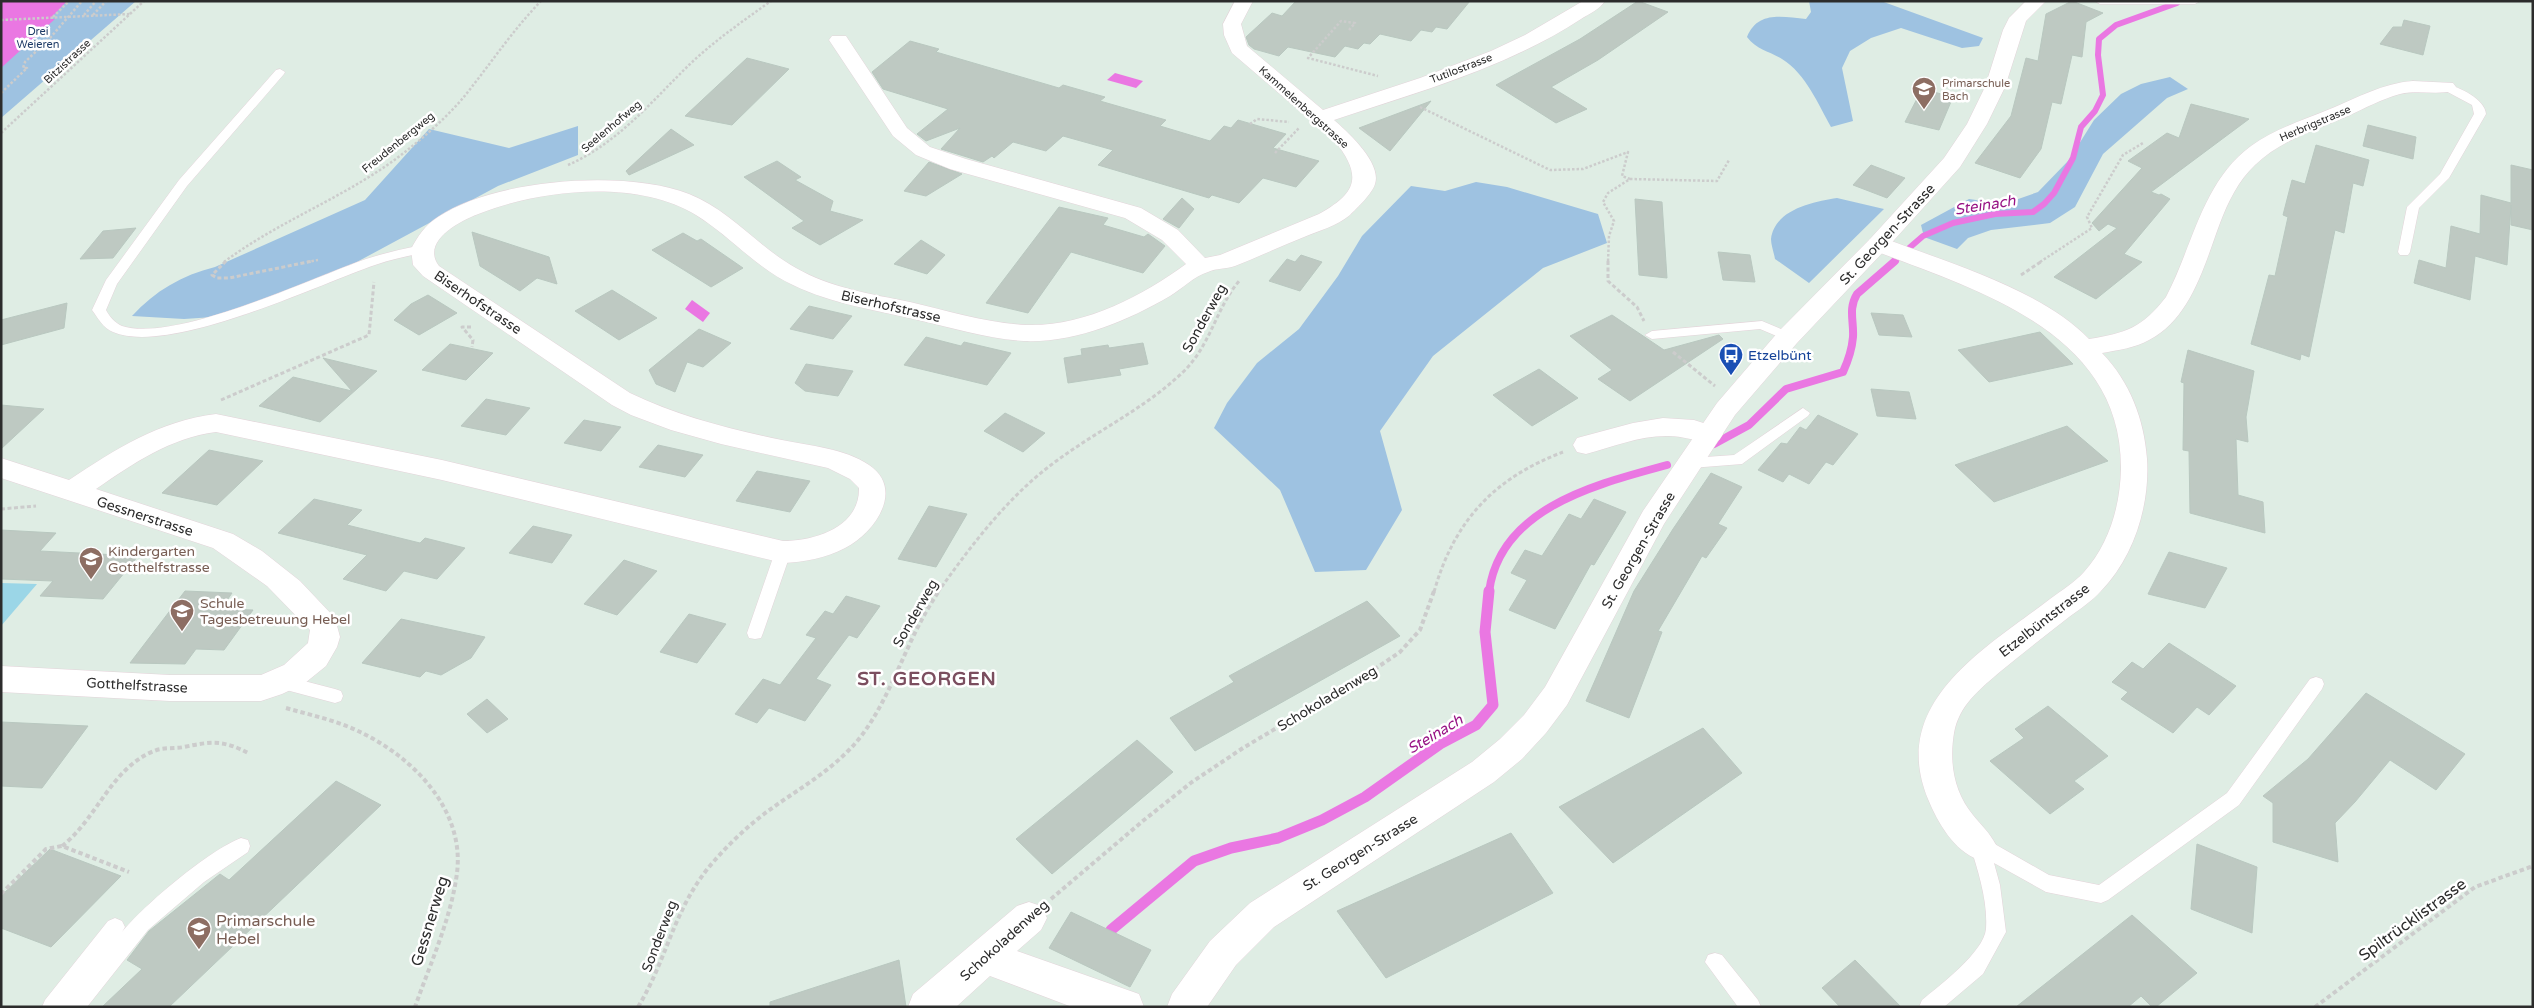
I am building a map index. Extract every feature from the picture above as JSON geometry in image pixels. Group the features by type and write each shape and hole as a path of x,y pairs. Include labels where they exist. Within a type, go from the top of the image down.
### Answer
{"street":[{"name":"Kammelenbergstrasse","path":"1199,266 1226,260 1304,230 1341,211 1364,185 1365,176 1358,157 1342,137 1310,122 1239,49 1231,31 1233,15 1244,1"},
{"name":"Tutilostrasse","path":"1310,122 1486,59 1546,32 1596,1"},
{"name":"St. Georgen-Strasse","path":"1185,1007 1223,953 1262,915 1452,794 1483,772 1523,736 1556,696 1653,518 1692,463 1734,398 1788,337 1887,248 1965,144 1995,87 2012,30 2018,18 2037,1"},
{"path":"838,40 900,132 923,151 958,164 1133,213 1157,224 1178,241 1199,266"},
{"name":"Herbrigstrasse","path":"2083,348 2123,340 2145,332 2167,312 2182,290 2212,212 2228,184 2245,162 2271,142 2306,125 2395,90 2422,86 2446,87"},
{"name":"Biserhofstrasse","path":"72,492 148,442 181,428 216,423 442,470 782,552 819,548 843,537 862,523 872,501 872,490 865,476 860,472 835,462 708,432 647,413 621,399 431,271 425,265 422,249 433,231 471,209 525,193 562,188 610,186 660,193 690,203 782,270 814,286 834,293 970,324 1029,334 1073,328 1095,322 1182,279 1199,266"},
{"name":"Etzelbüntstrasse","path":"1887,248 1996,292 2044,317 2083,348 2112,382 2122,400 2133,447 2135,476 2131,505 2123,531 2111,557 2094,581 1970,679 1956,693 1946,710 1937,751 1937,771 1946,802 1962,828 1979,845"},
{"path":"1586,445 1673,425 1690,426 1709,435"},
{"name":"Gessnerstrasse","path":"1,468 223,541 254,559 295,592 324,626 326,639 314,658 277,691"},
{"name":"Gotthelfstrasse","path":"1,679 170,688 261,688 277,691"},
{"name":"Schokoladenweg","path":"926,1007 1029,918"},
{"path":"986,957 1126,1007"}],"lane":[{"path":"2100,1 2195,1"},
{"path":"280,72 182,183 111,283 99,310 107,321 120,330 150,332 189,328 396,254 422,249"},
{"name":"Herbrigstrasse","path":"2404,252 2413,206 2445,176 2480,114 2480,108 2476,103 2446,87"},
{"path":"1652,335 1762,325 1788,337"},
{"path":"1692,463 1737,460 1803,413"},
{"path":"756,632 782,552"},
{"name":"Etzelbüntstrasse","path":"1979,845 2046,883 2101,894 2233,799 2316,684"},
{"path":"277,691 335,696"},
{"name":"Etzelbüntstrasse","path":"1929,1007 1976,968 1996,932 1991,885 1979,845"},
{"path":"74,1007 141,924 196,876 241,846"},
{"path":"52,1007 115,927"},
{"path":"1714,962 1751,1007"}],"path":[{"path":"52,17 69,1"},
{"path":"1,92 27,68 23,68 25,62 71,16 82,1"},
{"path":"84,16 96,1"},
{"path":"92,16 106,1"},
{"name":"Bitzistrasse","path":"1,133 144,1"},
{"name":"Freudenbergweg","path":"212,274 215,267 242,249 370,178 410,146 460,101 540,1"},
{"name":"Seelenhofweg","path":"563,167 581,161 596,152 646,109 692,63 743,20 771,1"},
{"path":"1,20 130,14"},
{"path":"1349,30 1355,23 1341,21 1308,58 1384,78"},
{"path":"1412,103 1550,170 1583,169 1628,152 1622,176 1630,179 1717,181 1729,160"},
{"path":"1250,124 1257,119 1289,122"},
{"path":"1275,153 1310,122"},
{"path":"1996,292 2092,228 2087,217 2123,155 2143,143"},
{"path":"1630,179 1608,193 1603,202 1614,221 1609,236 1608,281 1637,307 1652,335 1720,389"},
{"path":"220,400 369,335 373,283 396,254"},
{"name":"Sonderweg","path":"638,1007 654,980 668,948 677,916 687,894 722,855 766,812 826,772 862,736 878,712 914,631 947,579 1017,496 1047,466 1146,404 1187,369 1200,352 1233,288 1245,274"},
{"name":"Schokoladenweg","path":"1029,918 1176,794 1242,749 1393,658 1420,631 1429,609 1446,552 1469,516 1501,486 1535,464 1586,445"},
{"path":"1,509 41,506"},
{"name":"Gessnerweg","path":"277,691 380,742 401,756 419,773 448,814 456,839 457,871 446,916 415,1007"},
{"path":"1,894 46,849 62,846 75,838 89,823 108,789 117,779 154,751 224,741 250,754"},
{"path":"62,846 129,872"},
{"name":"Spiltrücklistrasse","path":"2315,1007 2475,887 2533,866"}],"green space":[{"name":"Drei Weieren","path":"1,1 136,1 1,118"},
{"path":"1809,1 1881,1 1983,38 1979,46 1962,48 1901,28 1871,38 1850,51 1842,68 1853,121 1831,127 1811,90 1798,73 1782,59 1759,48 1747,37 1752,28 1764,19 1780,17 1806,19 1811,12"},
{"path":"2170,77 2188,89 2167,98 2103,154 2075,207 2050,223 1991,230 1968,238 1957,249 1924,237 1921,225 1969,199 2004,204 2038,192 2069,160 2094,120 2121,94 2141,84"},
{"path":"578,126 578,155 498,186 342,270 243,315 184,319 132,316 150,299 180,279 215,267 365,200 429,129 509,148"},
{"path":"1476,182 1507,187 1598,214 1607,243 1543,268 1433,356 1380,431 1402,510 1366,570 1315,572 1280,490 1214,428 1227,403 1257,363 1299,329 1338,276 1362,236 1411,186 1445,191"},
{"path":"1837,198 1884,209 1809,283 1775,259 1771,244 1774,229 1780,220 1796,209"}],"shaded area":[{"path":"1,1 67,1 50,19 55,19 1,68"},
{"path":"1115,73 1143,81 1136,88 1107,80"},
{"path":"692,300 710,313 703,322 685,309"},
{"path":"1,583 37,584 1,626"}],"building":[{"path":"1296,1 1470,1 1447,29 1436,27 1432,32 1421,30 1411,41 1380,34 1370,44 1364,43 1358,49 1345,46 1335,57 1288,47 1279,56 1254,49 1249,45 1246,37 1272,13 1282,16"},
{"path":"1638,1 1668,12 1598,60 1551,87 1587,109 1556,123 1496,85 1580,39"},
{"path":"2072,1 2103,13 2086,22 2082,57 2072,55 2061,104 2052,102 2041,149 2020,178 1975,163 2011,116 2026,58 2038,61 2046,14"},
{"path":"2404,20 2430,26 2423,55 2380,44 2393,27 2402,27"},
{"path":"910,41 939,49 936,52 1059,88 1063,85 1105,97 1100,101 1166,120 1160,126 1210,141 1224,126 1231,128 1238,120 1286,134 1273,148 1319,161 1296,187 1263,178 1239,203 1212,195 1209,198 1098,165 1113,150 1063,136 1046,151 1013,142 994,158 992,156 983,162 941,149 960,128 926,141 917,134 948,109 883,89 872,72"},
{"path":"747,58 789,69 732,125 685,116"},
{"path":"1922,89 1953,97 1939,130 1905,122"},
{"path":"1431,101 1390,151 1359,128"},
{"path":"2191,104 2249,119 2151,192 2161,194 2170,199 2124,254 2142,262 2096,299 2054,277 2117,228 2108,224 2099,231 2092,223 2142,168 2128,161 2167,133 2179,138"},
{"path":"2368,125 2416,137 2413,159 2363,146"},
{"path":"671,129 694,145 629,175 626,171"},
{"path":"2316,145 2369,160 2363,186 2353,183 2344,233 2335,230 2309,357 2301,354 2300,360 2251,344 2269,275 2275,276 2288,217 2283,215 2292,180 2305,184"},
{"path":"777,161 801,177 795,180 833,201 830,211 863,220 820,245 792,228 804,221 744,177"},
{"path":"929,162 962,174 926,196 904,191"},
{"path":"1871,165 1905,178 1887,198 1853,185"},
{"path":"2511,165 2533,170 2533,230 2511,225 2511,205 2507,265 2475,256 2470,300 2414,283 2419,260 2446,268 2451,226 2480,234 2481,195 2511,203"},
{"path":"1182,198 1194,209 1179,228 1163,219"},
{"path":"1635,199 1662,202 1667,278 1639,275"},
{"path":"1059,207 1108,218 1103,225 1144,237 1148,234 1165,246 1143,273 1071,252 1028,313 986,303"},
{"path":"136,228 113,258 80,259 103,231"},
{"path":"472,232 549,257 557,284 537,278 520,291 480,266"},
{"path":"683,233 697,241 701,239 743,268 711,287 652,250"},
{"path":"921,240 945,255 927,274 894,264"},
{"path":"1718,252 1750,255 1755,282 1723,280"},
{"path":"1301,255 1322,262 1300,291 1269,281 1287,259 1295,262"},
{"path":"612,290 657,318 619,340 575,311"},
{"path":"428,295 457,313 419,335 394,320 411,304"},
{"path":"67,303 64,328 1,345 1,320"},
{"path":"809,306 852,316 833,339 790,329"},
{"path":"1871,313 1903,315 1912,337 1879,335"},
{"path":"1612,315 1664,350 1719,335 1723,339 1630,401 1598,379 1612,370 1570,336"},
{"path":"699,329 731,343 703,367 687,362 675,392 656,384 649,370"},
{"path":"2040,332 2073,364 1989,382 1958,350"},
{"path":"926,337 961,346 964,342 1011,353 987,385 904,365"},
{"path":"1143,343 1148,364 1119,369 1121,375 1068,383 1064,358 1082,355 1081,349 1108,345 1109,348"},
{"path":"450,344 493,353 466,380 422,370"},
{"path":"2188,350 2254,371 2246,417 2248,442 2236,439 2238,495 2263,502 2265,533 2190,513 2189,451 2183,450 2184,383 2181,382"},
{"path":"323,358 377,371 320,422 259,406 293,377 352,391"},
{"path":"806,364 853,371 838,396 805,391 795,383"},
{"path":"1539,369 1578,398 1532,426 1493,395"},
{"path":"1871,389 1909,392 1916,419 1877,416"},
{"path":"486,399 530,408 506,435 461,426"},
{"path":"1,405 44,409 1,449"},
{"path":"1005,413 1045,433 1023,452 984,431"},
{"path":"1818,415 1858,434 1833,465 1826,462 1809,484 1789,474 1783,482 1758,470 1781,443 1787,444 1800,427 1806,430"},
{"path":"584,420 621,427 601,451 564,443"},
{"path":"2067,426 2108,461 1994,502 1955,465"},
{"path":"658,445 703,455 685,477 639,467"},
{"path":"209,450 263,461 217,505 162,493"},
{"path":"757,471 810,481 790,512 736,501"},
{"path":"1711,473 1742,487 1718,524 1727,528 1706,558 1702,556 1658,631 1662,632 1629,718 1586,701 1634,591"},
{"path":"314,499 362,510 347,525 420,543 425,538 465,548 437,579 404,571 386,591 343,579 367,555 278,533"},
{"path":"1594,499 1626,512 1594,565 1591,564 1555,629 1509,610 1527,580 1511,573 1525,550 1542,556 1569,514 1581,519"},
{"path":"929,506 967,514 936,567 898,559"},
{"path":"533,526 572,535 552,563 509,553"},
{"path":"1,530 56,533 40,551 138,556 103,599 40,596 53,581 1,579"},
{"path":"2169,552 2227,568 2205,608 2148,594"},
{"path":"624,560 657,571 617,615 584,604"},
{"path":"185,591 232,593 221,609 253,610 224,650 196,649 185,664 130,663"},
{"path":"846,596 880,606 857,638 849,635 816,679 831,685 805,721 769,708 757,723 735,714 763,679 780,685 816,638 806,635 825,611 833,614"},
{"path":"1367,601 1400,636 1195,751 1170,718 1234,682 1229,676"},
{"path":"689,614 726,624 697,663 660,652"},
{"path":"401,619 485,637 471,658 441,675 426,671 420,677 362,663"},
{"path":"2169,643 2236,686 2209,715 2197,707 2173,733 2121,699 2128,692 2112,682 2132,662 2143,669"},
{"path":"2366,693 2465,754 2436,790 2390,760 2335,823 2338,862 2273,842 2273,803 2263,796 2308,759"},
{"path":"487,699 508,719 487,733 467,714"},
{"path":"2048,706 2108,756 2074,781 2084,789 2050,814 1990,761 2024,738 2015,729"},
{"path":"1,722 88,726 42,788 1,786"},
{"path":"1703,728 1742,773 1613,863 1559,807"},
{"path":"1137,740 1173,772 1052,874 1016,839"},
{"path":"336,781 381,805 169,1007 102,1007 142,969 127,960 149,931 220,874 229,880"},
{"path":"1511,833 1553,893 1386,978 1337,911"},
{"path":"2197,844 2257,867 2252,933 2191,909"},
{"path":"50,849 121,876 51,947 1,928 1,896"},
{"path":"1071,912 1151,950 1130,987 1049,948"},
{"path":"2132,915 2197,973 2156,1007 2152,1007 2141,996 2128,1007 2016,1007"},
{"path":"899,960 906,1007 770,1007 770,1002"},
{"path":"1855,960 1901,1007 1840,1007 1822,988"}],"waterway":[{"name":"Steinach","path":"1893,262 1923,236 1953,223 1995,214 2033,212 2044,204 2054,193 2073,158 2081,127 2095,111 2103,95 2098,55 2099,39 2116,25 2177,3"},
{"name":"Steinach","path":"1714,444 1749,425 1786,389 1843,372 1850,355 1854,299 1857,294 1895,261"},
{"name":"Steinach","path":"1489,592 1497,563 1512,539 1532,519 1556,504 1583,491 1667,465"},
{"name":"Steinach","path":"1111,930 1194,861 1231,848 1278,838 1322,820 1365,797 1440,744 1476,725 1493,705 1485,632 1489,591"}],"place":[{"name":"Primarschule Bach","path":"1924,110"},
{"name":"Etzelbünt","path":"1731,376"},
{"name":"Kindergarten Gotthelfstrasse","path":"91,580"},
{"name":"Schule Tagesbetreuung Hebel","path":"182,632"},
{"name":"Primarschule Hebel","path":"199,950"}],"district":[{"name":"ST. GEORGEN","path":"927,678"}]}
